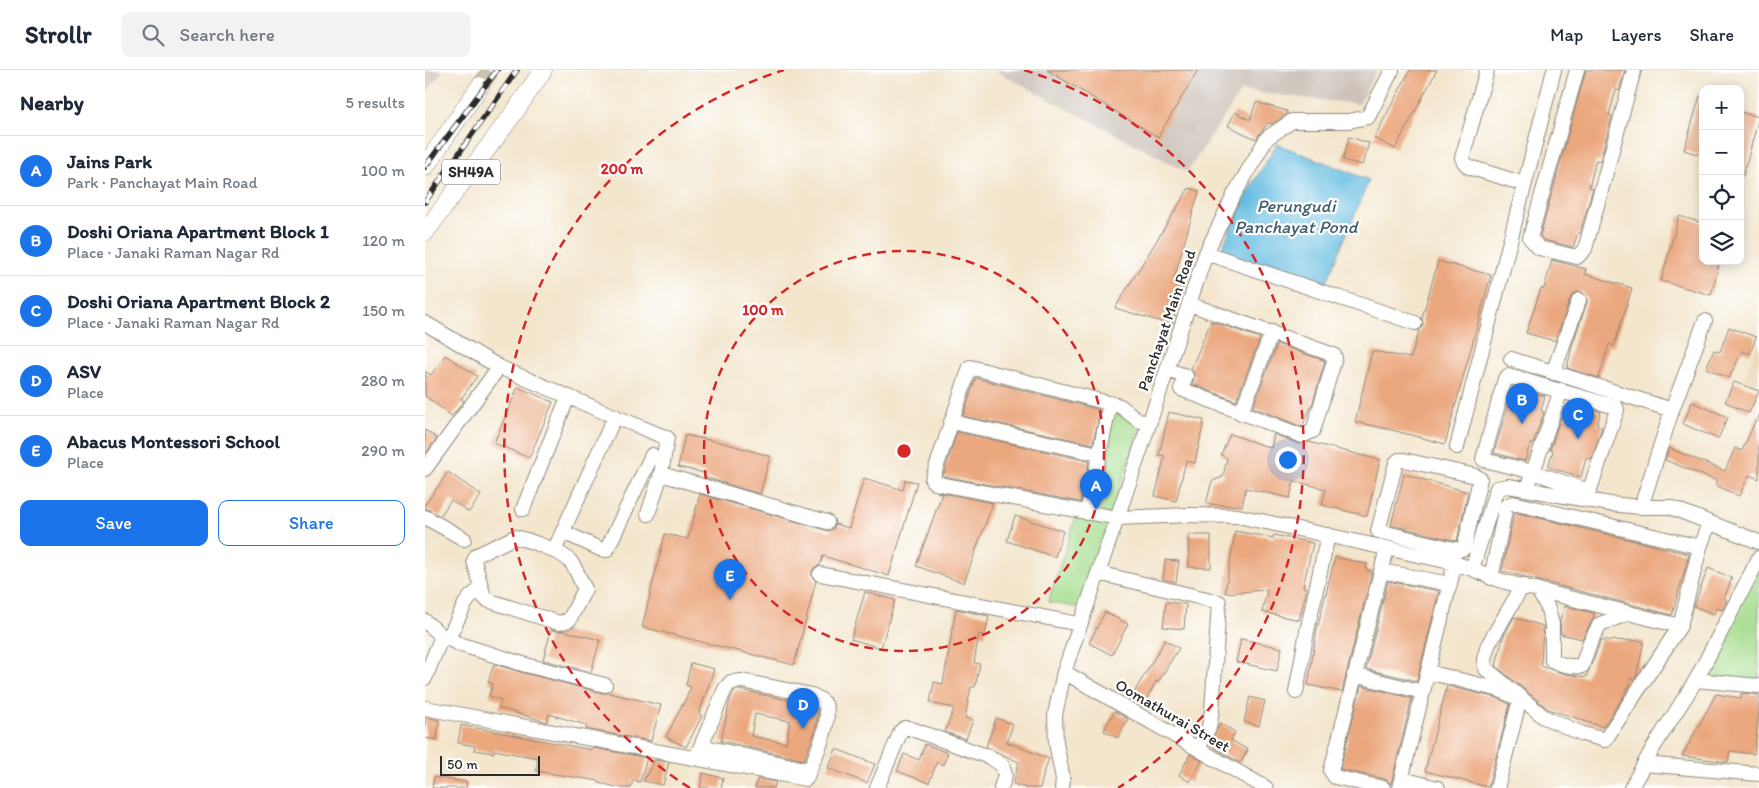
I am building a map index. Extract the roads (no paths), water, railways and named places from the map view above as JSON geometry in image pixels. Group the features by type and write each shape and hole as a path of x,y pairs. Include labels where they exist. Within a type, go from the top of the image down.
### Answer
{"main road":[{"name":"SH49A","path":"425,232 543,70"},
{"name":"SH49A","path":"425,167 480,86"}],"street":[{"name":"Panchayat Main Road","path":"1062,788 1063,779 1056,743 1055,715 1063,672 1206,253 1235,193 1267,138 1292,121 1349,121 1367,118 1392,70"},
{"path":"1487,70 1462,158 1469,167 1525,184"},
{"path":"1457,447 1554,70"},
{"path":"1577,70 1530,238 1539,248 1577,257 1585,248 1634,70"},
{"path":"1206,253 1415,323"},
{"path":"1553,373 1579,300"},
{"path":"1167,370 1186,376 1181,389 1303,436 1313,432 1335,355 1189,304"},
{"path":"1641,507 1672,410 1705,321"},
{"path":"425,323 499,367 667,438 661,474 648,514"},
{"path":"1241,412 1272,332"},
{"path":"1511,359 1672,410"},
{"path":"425,469 499,367"},
{"path":"1149,424 1138,420 1120,406 970,367 933,472 932,480 935,483 1117,518 1190,515 1238,516 1387,548 1423,549 1459,550 1464,548 1480,479 1467,474 1404,460 1399,460 1396,463 1378,531 1423,549 1453,563 1473,569 1491,578 1680,626"},
{"path":"1508,376 1616,407 1617,410 1589,490 1533,472 1484,460 1483,458 1505,379 1508,376"},
{"path":"1527,489 1561,390"},
{"path":"523,509 567,397"},
{"path":"1087,513 1110,403"},
{"path":"554,552 615,416"},
{"path":"951,422 1099,454"},
{"path":"563,532 606,550 652,455"},
{"path":"661,474 827,522"},
{"path":"1473,569 1497,488 1508,486 1610,504 1670,507 1759,542"},
{"path":"1491,578 1506,506 1513,503 1700,547"},
{"path":"425,517 464,539"},
{"path":"1523,586 1488,645 1484,659 1485,668 1544,717 1583,734 1605,740 1680,626 1700,547 1709,523"},
{"path":"1296,692 1328,535"},
{"path":"515,538 554,552 571,562 585,589 569,620 559,623 487,600 481,589 474,567 477,555 515,538"},
{"path":"1383,788 1335,777 1331,771 1387,548"},
{"path":"1631,788 1696,680 1759,558"},
{"path":"1438,788 1400,784 1429,672 1450,584 1453,563"},
{"path":"1381,571 1450,584"},
{"path":"1098,573 1219,602 1212,711 1209,727 1198,749"},
{"path":"820,574 1079,624"},
{"path":"425,678 445,637 465,604 471,596 481,589"},
{"path":"1537,589 1547,606 1552,624 1553,660 1559,664 1582,666 1590,642 1601,624 1627,614"},
{"path":"425,621 445,637 459,644 526,665 605,684"},
{"name":"Oomathurai Street","path":"1063,672 1198,749 1249,784 1266,788"},
{"path":"1429,672 1500,690 1519,699 1497,788"},
{"path":"1354,675 1423,692"},
{"path":"1696,680 1759,686"},
{"path":"425,708 698,752 807,774 827,725 826,706 821,700 803,693 742,681 731,682 725,689 698,752"},
{"path":"877,788 901,731 905,728 989,757 1002,765 1005,774 1001,788"},
{"path":"1644,764 1759,774"}],"water":[{"name":"Perungudi Panchayat Pond","path":"1277,144 1369,180 1325,286 1220,252 1245,196"}],"tunnel":[{"path":"480,86 491,70"}],"railway":[{"path":"425,167 497,70"},
{"path":"425,202 517,70"}],"place":[{"name":"Doshi Oriana Apartment Block 1","path":"1522,424"},
{"name":"Doshi Oriana Apartment Block 2","path":"1578,439"},
{"name":"Jains Park","path":"1096,510"},
{"name":"Abacus Montessori School","path":"730,600"},
{"name":"ASV","path":"803,729"}]}
